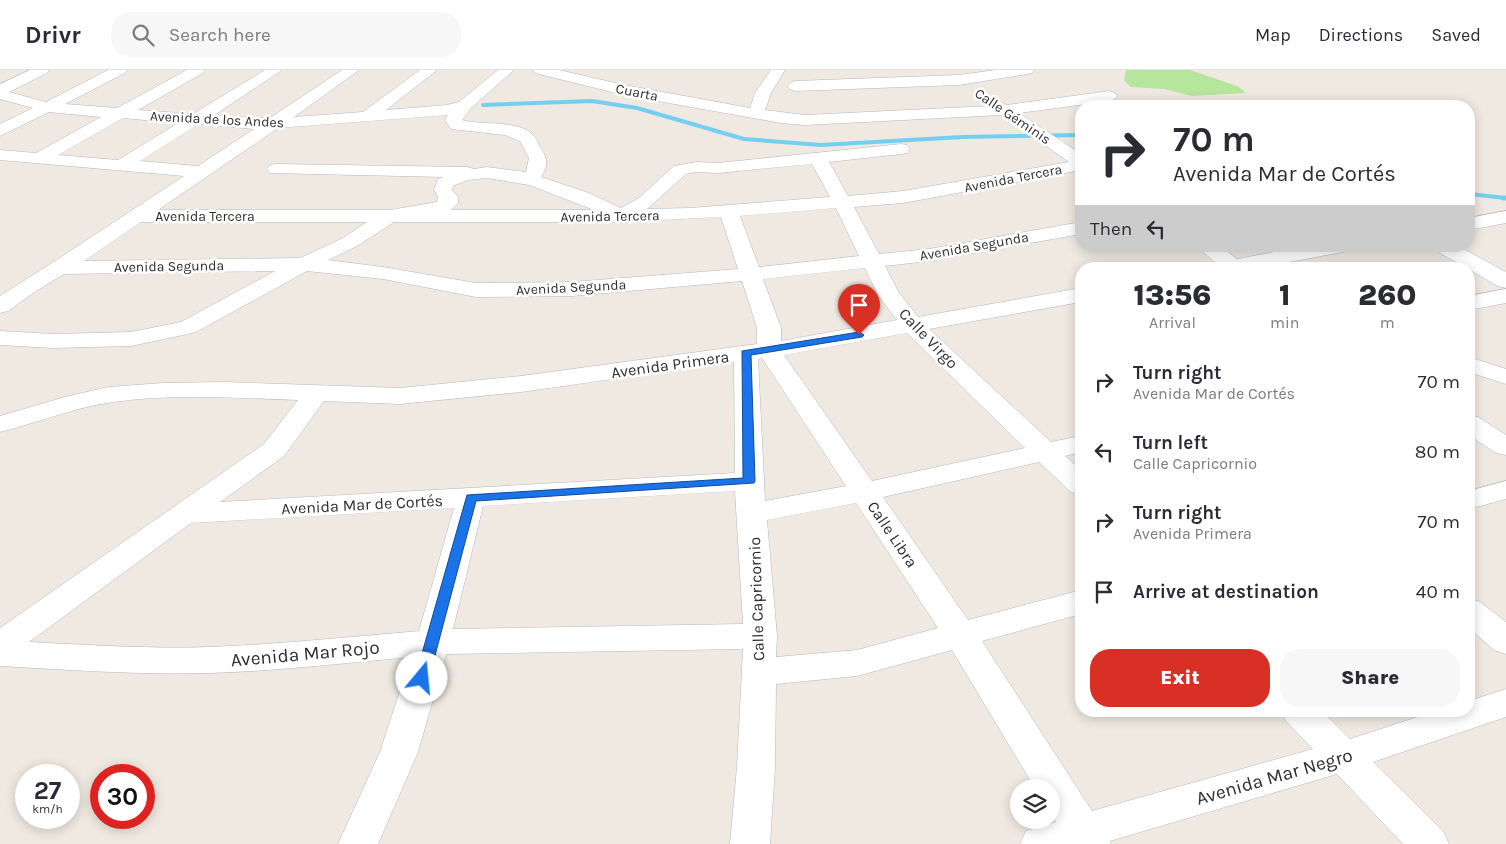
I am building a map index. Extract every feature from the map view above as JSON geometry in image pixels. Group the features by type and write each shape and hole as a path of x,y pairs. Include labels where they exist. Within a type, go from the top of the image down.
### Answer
{"street":[{"path":"0,90 42,70"},
{"path":"0,130 120,70"},
{"path":"39,158 198,70"},
{"path":"122,165 275,70"},
{"path":"0,306 25,288 60,268 352,70"},
{"path":"366,117 430,70"},
{"path":"506,70 465,105 453,120 457,125 513,132 526,136 537,154 539,164 538,170 531,178"},
{"name":"Cuarta","path":"540,70 624,90 735,110 805,120 1004,110 1075,101"},
{"path":"756,113 763,93 778,70"},
{"name":"Calle Géminis","path":"944,70 1075,159"},
{"path":"795,86 959,80 1026,70"},
{"name":"Avenida de los Andes","path":"0,94 46,107 273,124 449,110 465,105"},
{"name":"Cuarta","path":"1079,100 1109,96"},
{"path":"276,169 483,173 531,178 622,216 646,202 680,170 689,167 718,168 901,149"},
{"path":"0,155 202,172"},
{"name":"Calle Virgo","path":"818,159 843,203 889,295 912,326 1048,452 1075,480"},
{"name":"Avenida Tercera","path":"136,216 622,216 728,212 903,197 1075,164"},
{"path":"0,338 52,340 131,338 188,327 304,264 350,242 390,216 443,207 448,203 448,197 444,190 446,183 483,173"},
{"name":"Calle Libra","path":"728,212 769,328 758,352 865,492 960,634 1086,837"},
{"path":"1475,223 1506,217"},
{"name":"Avenida Segunda","path":"60,268 304,264 383,273 476,290 572,288 751,274 872,262 929,255 1075,229"},
{"path":"1212,252 1222,262"},
{"path":"1259,262 1312,252"},
{"path":"1453,252 1471,262"},
{"path":"1475,264 1506,281"},
{"path":"1475,302 1506,296"},
{"name":"Avenida Primera","path":"0,424 74,402 108,395 163,391 224,390 400,396 521,384 758,352 1075,297"},
{"name":"Calle Capricornio","path":"750,844 756,768 760,636 749,481 758,352"},
{"path":"1475,366 1506,376"},
{"path":"0,645 274,450 316,394"},
{"path":"1475,427 1506,448"},
{"path":"752,513 865,492 1075,445"},
{"name":"Avenida Mar de Cortés","path":"184,514 749,481"},
{"path":"1475,498 1506,490"},
{"path":"358,844 399,752 433,642 471,498"},
{"path":"758,672 857,663 1075,604"},
{"path":"1475,615 1506,641"},
{"name":"Avenida Mar Rojo","path":"0,653 86,658 209,660 308,654 433,642 760,636"},
{"name":"Avenida Mar Negro","path":"1475,713 1506,703"},
{"path":"1305,717 1429,844"},
{"name":"Avenida Mar Negro","path":"1040,844 1086,837 1463,717"}],"green space":[{"path":"1126,70 1190,70 1237,86 1245,93 1192,96 1164,89 1131,87 1124,80"}],"waterway":[{"path":"483,105 592,101 637,108 744,139 821,145 963,137 1075,135"},
{"path":"1475,195 1506,198 1503,198"}],"route":[{"path":"422,678 471,498 749,481 746,353 859,335"}]}
